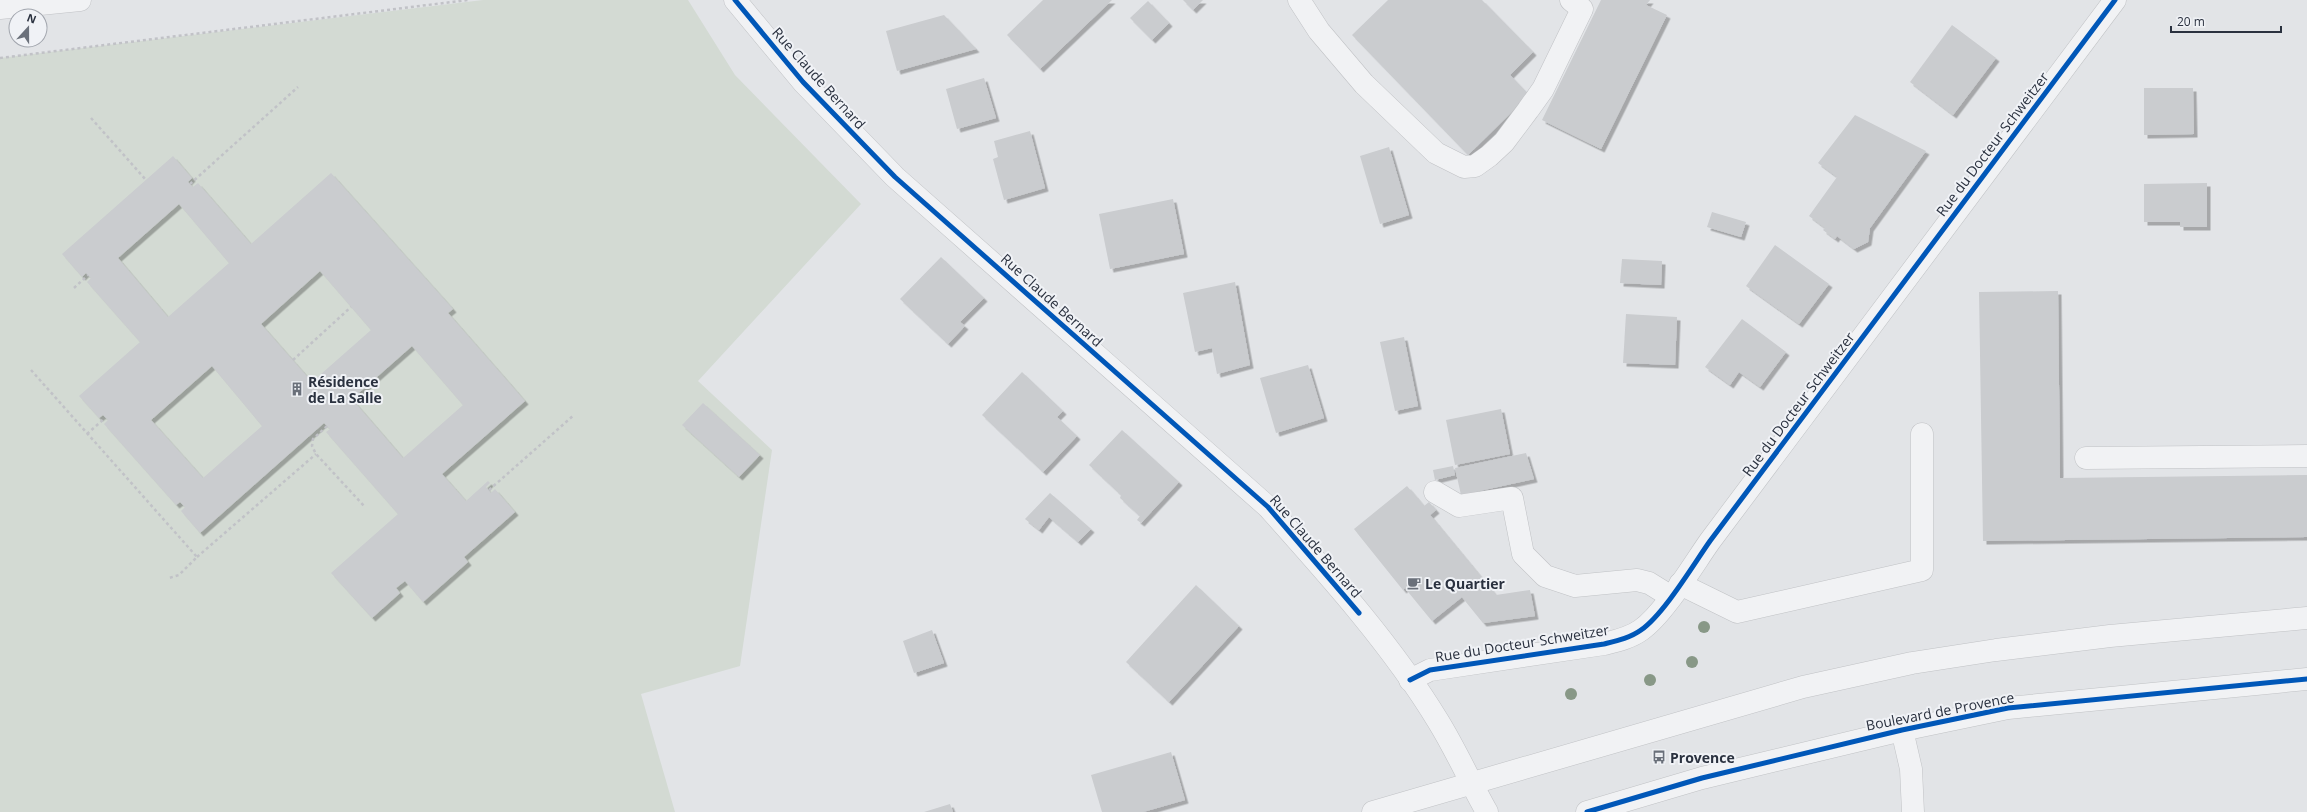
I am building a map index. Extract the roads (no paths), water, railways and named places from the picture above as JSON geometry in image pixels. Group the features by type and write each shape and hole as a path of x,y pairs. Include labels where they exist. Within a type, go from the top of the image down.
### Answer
{"street":[{"path":"0,8 80,0"},
{"name":"Rue Claude Bernard","path":"736,0 803,82 895,177 1268,507 1316,560 1410,680 1438,720 1487,812"},
{"path":"1299,0 1319,31 1364,84 1436,153 1464,167 1475,166 1504,142 1542,89 1582,9 1571,0"},
{"name":"Rue du Docteur Schweitzer","path":"1410,680 1430,670 1604,644 1625,638 1641,630 1656,616 2115,0"},
{"path":"1435,492 1459,506 1512,498 1523,554 1545,576 1575,586 1637,580 1675,590 1737,612 1922,570 1922,434"},
{"path":"2086,458 2307,456"},
{"path":"1373,812 1803,687 1912,663 1996,650 2110,636 2307,618"},
{"name":"Boulevard de Provence","path":"1587,812 1702,778 1902,730 2008,708 2307,679"},
{"path":"1902,730 1911,769 1913,812"}],"place":[{"name":"Résidence de La Salle","path":"297,389"},
{"name":"Le Quartier","path":"1414,583"},
{"name":"Provence","path":"1659,757"}]}
